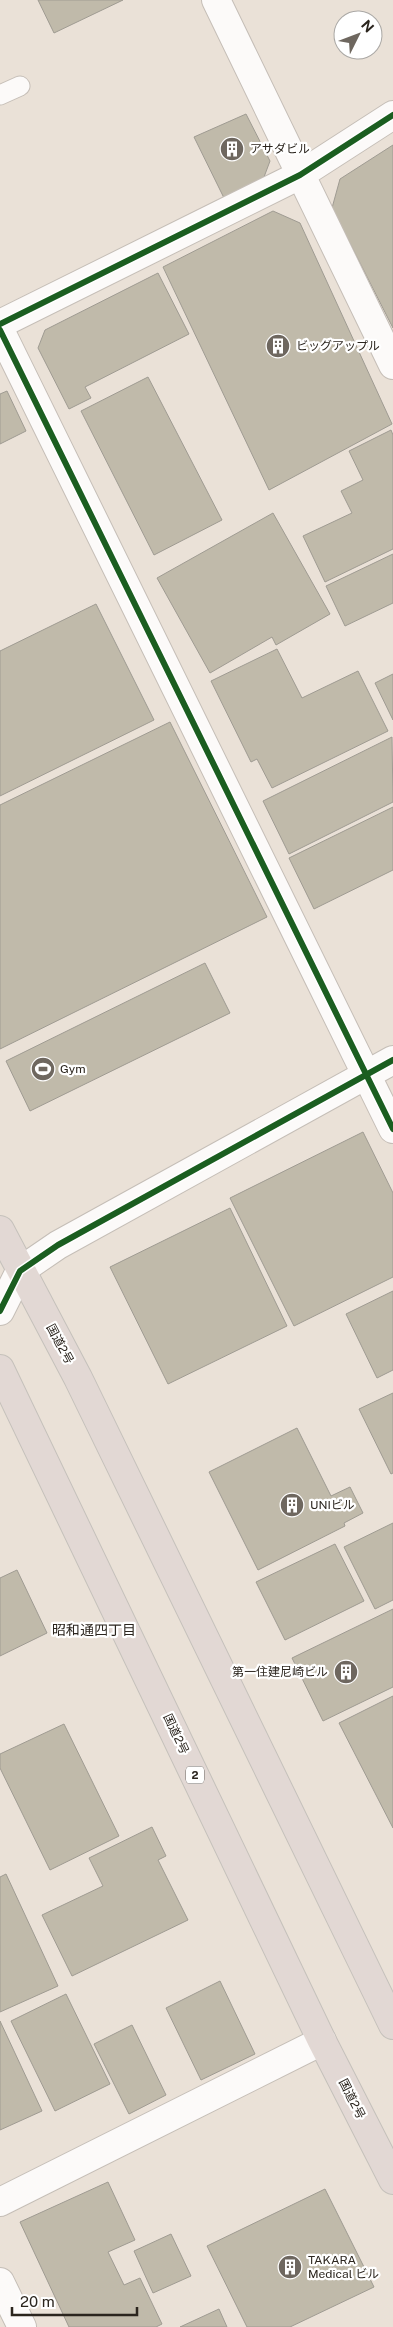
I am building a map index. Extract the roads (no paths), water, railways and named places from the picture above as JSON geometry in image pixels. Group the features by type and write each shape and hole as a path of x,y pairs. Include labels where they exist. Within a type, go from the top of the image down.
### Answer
{"highway":[{"name":"国道2号","path":"0,1230 78,1378 390,2013"},
{"name":"国道2号","path":"0,1369 322,2041 393,2180"}],"street":[{"path":"216,0 393,365"},
{"path":"0,324 300,175 393,115"},
{"path":"0,330 393,1129"},
{"path":"0,1311 20,1271 58,1245 393,1060"},
{"path":"0,2202 322,2041"},
{"path":"0,2282 22,2327"}],"lane":[{"path":"0,96 20,86"}],"place":[{"name":"アサダビル","path":"232,149"},
{"name":"ビッグアップル","path":"278,346"},
{"name":"Gym","path":"43,1069"},
{"name":"UNIビル","path":"292,1505"},
{"name":"第一住建尼崎ビル","path":"346,1672"},
{"name":"TAKARA Medical ビル","path":"290,2267"}],"district":[{"name":"昭和通四丁目","path":"94,1630"}]}
